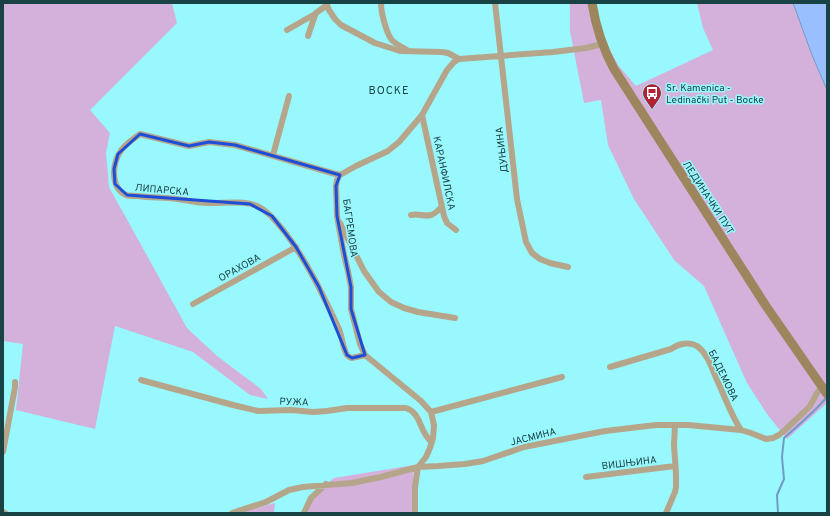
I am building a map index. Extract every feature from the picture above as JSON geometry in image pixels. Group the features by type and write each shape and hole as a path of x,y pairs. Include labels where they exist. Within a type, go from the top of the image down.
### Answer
{"main road":[{"name":"ЛЕДИНАЧКИ ПУТ","path":"592,3 602,44 614,70 766,306 825,391"}],"street":[{"path":"381,3 387,30 392,40 409,51"},
{"name":"ДУЊИНА","path":"495,3 517,199 526,242 532,253 540,259 568,267"},
{"path":"287,30 316,13 326,4 335,19 341,25 375,43 400,50 448,53 459,59"},
{"path":"308,36 316,13"},
{"path":"340,175 388,151 399,142 422,115 447,70 459,59 586,48 602,44"},
{"path":"273,155 289,96"},
{"name":"КАРАНФИЛСКА","path":"422,115 444,216 447,222 456,230"},
{"name":"ЛИПАРСКА","path":"340,175 332,174 273,155 235,145 209,142 190,146 140,134 123,147 118,154 114,169 115,184 119,190 127,195 179,199 206,203 243,203 260,207 272,216 296,247 319,287 333,316 341,333 345,351 352,358 365,355"},
{"name":"БАГРЕМОВА","path":"340,175 336,186 337,216 351,287 351,309 360,344 365,355 431,412"},
{"path":"411,215 432,215 442,207"},
{"path":"337,216 364,271 379,292 391,302 404,308 418,312 455,318"},
{"name":"ОРАХОВА","path":"193,304 296,247"},
{"name":"БАДЕМОВА","path":"610,367 671,349 677,345 694,345 698,347 705,355 741,430"},
{"path":"415,513 415,486 418,467 426,456 432,442 434,425 431,412 562,377"},
{"name":"РУЖА","path":"141,380 258,411 291,410 314,412 347,408 406,408 415,413 426,437 432,442"},
{"path":"3,452 15,382"},
{"name":"ЈАСМИНА","path":"232,513 266,502 289,490 302,487 352,483 418,467 465,464 483,461 524,447 605,431 656,425 704,426 741,430 766,439 776,437 810,406 817,393 825,391"},
{"path":"666,513 675,492 675,425"},
{"name":"ВИШЊИНА","path":"586,477 675,466"},
{"path":"304,513 310,498 326,484"}],"highlighted area":[{"path":"140,134 189,146 209,142 235,145 340,175 336,186 337,216 351,287 351,309 365,355 352,358 347,355 319,287 296,247 272,216 250,204 127,195 115,184 114,169 118,154"}],"shaded area":[{"path":"3,3 172,3 177,23 90,110 110,133 106,153 109,187 187,328 217,356 261,389 268,399 250,395 193,352 115,326 95,429 16,410 23,344 3,341"},
{"path":"570,3 594,3 600,31 618,65 636,86 713,50 703,28 697,3 793,3 812,55 827,90 827,403 787,439 767,414 747,383 704,286 674,260 634,199 608,145 601,100 584,103 570,31"},
{"path":"414,465 412,513 308,513 312,495 334,478"},
{"path":"275,503 274,513 237,513"}],"water":[{"path":"793,3 827,3 827,90 812,55"}],"waterway":[{"path":"778,513 777,495 784,479 782,457 784,438 812,413 827,397"}],"place":[{"name":"Sr. Kamenica - Ledinački Put - Bocke","path":"652,110"}],"district":[{"name":"BOCKE","path":"389,90"}]}
